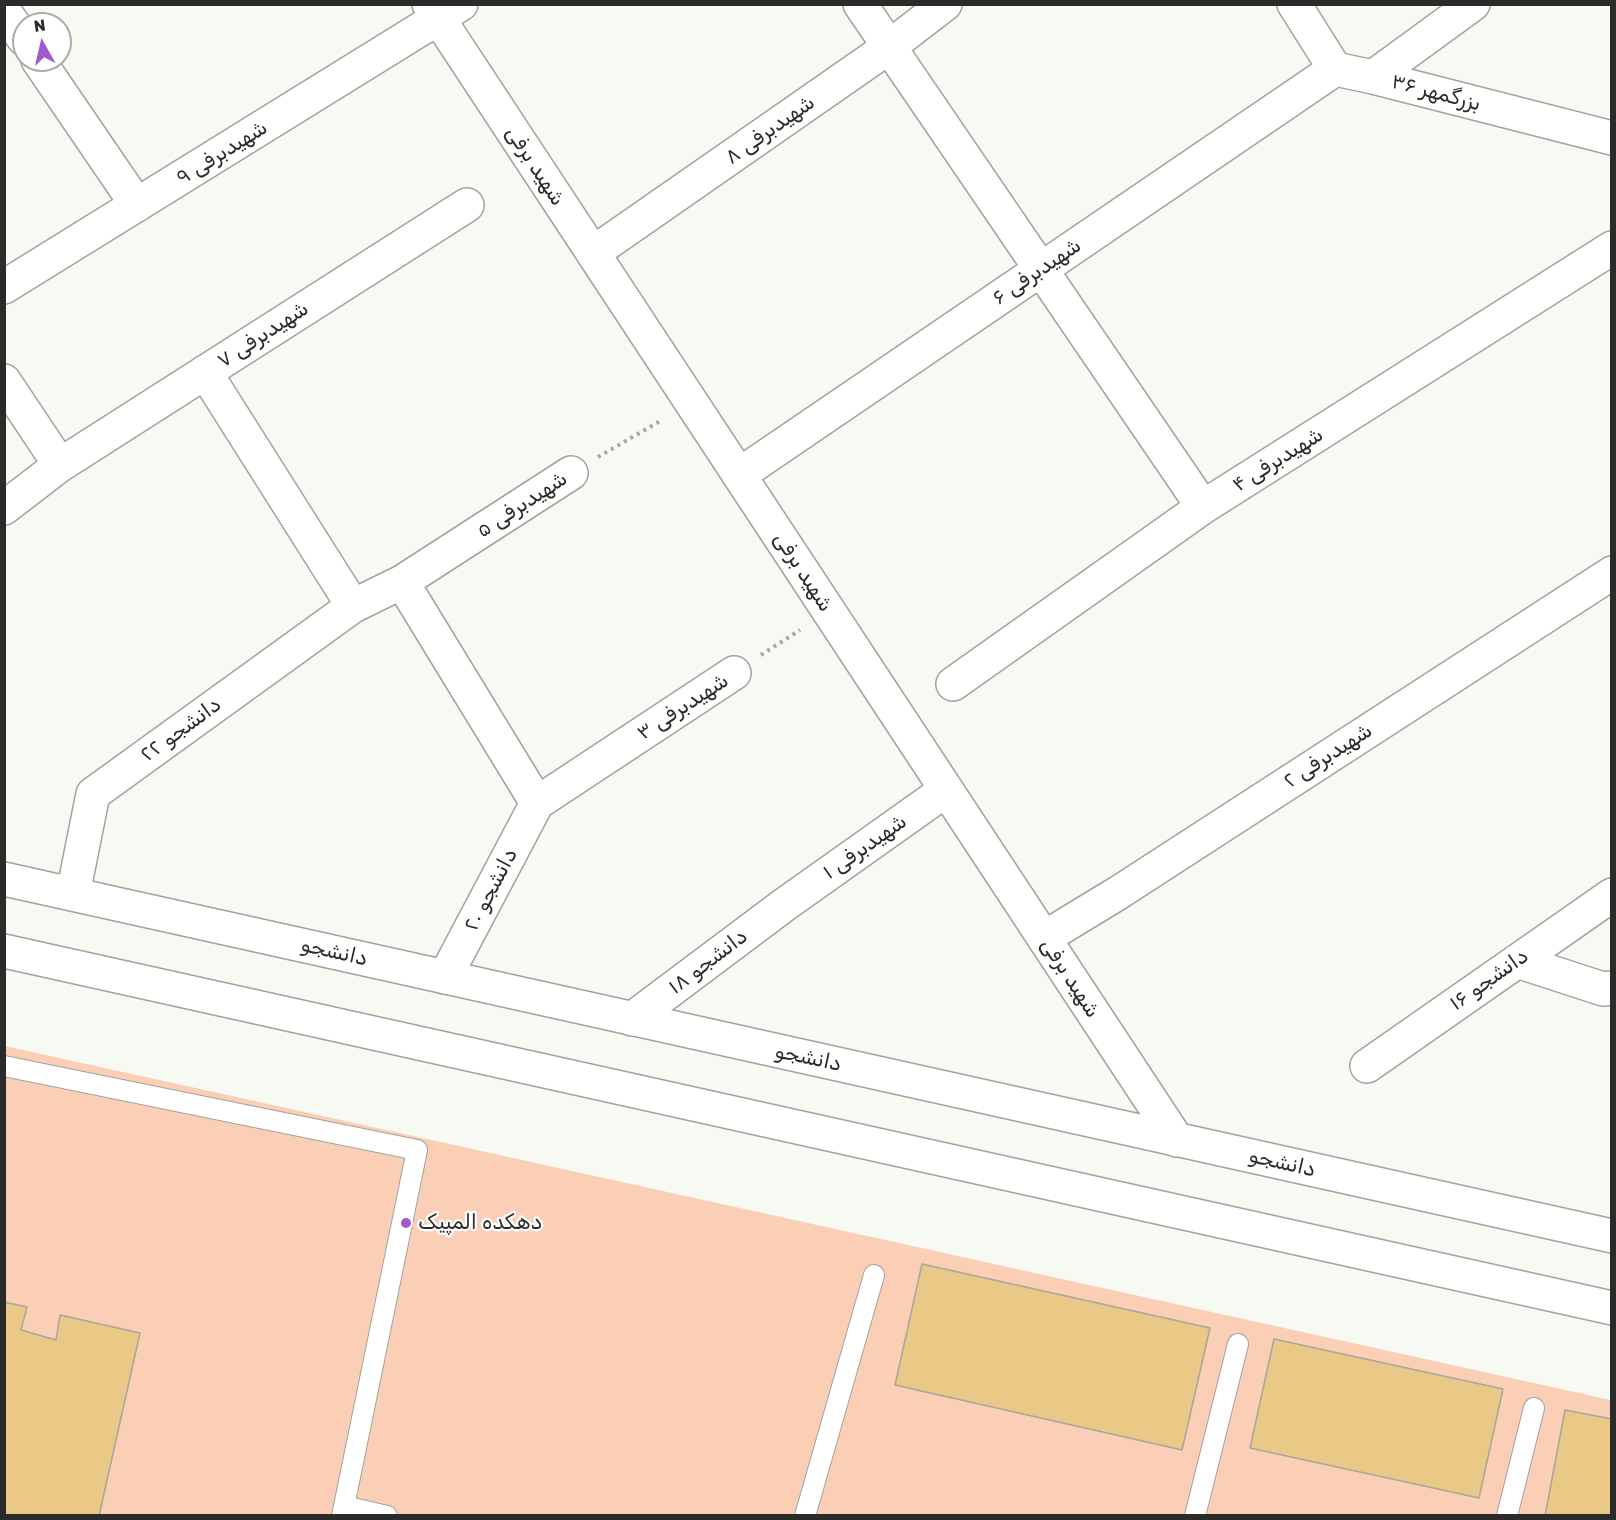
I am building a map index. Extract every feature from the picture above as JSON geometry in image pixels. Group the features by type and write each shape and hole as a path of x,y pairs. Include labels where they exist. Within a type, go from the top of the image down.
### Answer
{"street":[{"path":"860,4 1203,507"},
{"name":"شهیدبرفی ۸","path":"593,253 889,46 945,4"},
{"path":"1294,4 1335,69"},
{"path":"1373,76 1473,4"},
{"name":"شهیدبرفی ۹","path":"4,287 137,205 443,9"},
{"name":"شهید برفی","path":"443,9 593,253 1177,1140"},
{"name":"بزرگمهر ۳۶","path":"1335,69 1373,76 1611,138"},
{"name":"شهیدبرفی ۶","path":"739,475 1335,69"},
{"path":"46,72 137,205"},
{"name":"شهیدبرفی ۷","path":"4,508 60,465 467,205"},
{"name":"شهیدبرفی ۴","path":"953,684 1203,507 1611,248"},
{"path":"205,372 353,606"},
{"path":"4,381 60,465"},
{"name":"شهیدبرفی ۵","path":"353,606 402,582 571,473"},
{"name":"شهیدبرفی ۲","path":"1044,938 1611,573"},
{"path":"402,582 537,802"},
{"name":"دانشجو ۲۲","path":"73,894 93,794 353,606"},
{"name":"شهیدبرفی ۳","path":"537,802 734,673"},
{"name":"شهیدبرفی ۱","path":"784,905 946,790"},
{"name":"دانشجو ۲۰","path":"445,977 537,802"},
{"name":"دانشجو","path":"4,879 1611,1236"},
{"name":"دانشجو ۱۶","path":"1367,1065 1611,895"},
{"name":"دانشجو ۱۸","path":"632,1019 784,905"},
{"path":"4,951 1611,1308"},
{"path":"1516,961 1603,989 1611,988"}],"lane":[{"path":"4,1066 417,1150 343,1511 387,1515"},
{"path":"805,1515 874,1275"},
{"path":"1195,1515 1238,1344"},
{"path":"1507,1515 1534,1408"}],"path":[{"name":"شهیدبرفی ۵","path":"571,473 691,403"},
{"name":"شهیدبرفی ۳","path":"734,673 828,611"}],"shaded area":[{"name":"دهکده المپیک","path":"5,1046 1611,1400 1611,1515 5,1516"}],"building":[{"path":"922,1264 1210,1328 1182,1450 895,1385"},
{"path":"4,1302 27,1307 21,1330 56,1340 60,1315 140,1333 99,1516 4,1516"},
{"path":"1274,1339 1503,1389 1479,1498 1250,1448"},
{"path":"1565,1410 1612,1419 1612,1516 1545,1516"}],"place":[{"name":"دهکده المپیک","path":"406,1223"}]}
